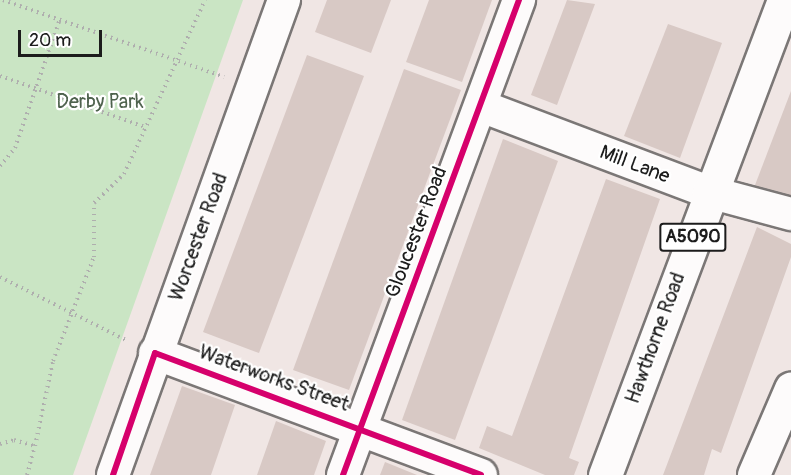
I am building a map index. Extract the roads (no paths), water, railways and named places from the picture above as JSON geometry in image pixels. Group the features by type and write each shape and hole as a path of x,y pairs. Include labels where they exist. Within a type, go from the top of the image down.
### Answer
{"main road":[{"name":"Hawthorne Road","path":"605,475 709,192 784,0"}],"street":[{"name":"Worcester Road","path":"113,475 155,353 284,0"},
{"name":"Gloucester Road","path":"343,475 519,0"},
{"name":"Mill Lane","path":"481,106 709,192 791,214"},
{"name":"Waterworks Street","path":"155,353 481,475"},
{"path":"754,475 791,389"}],"park label":[{"name":"Derby Park","path":"100,101"}]}
